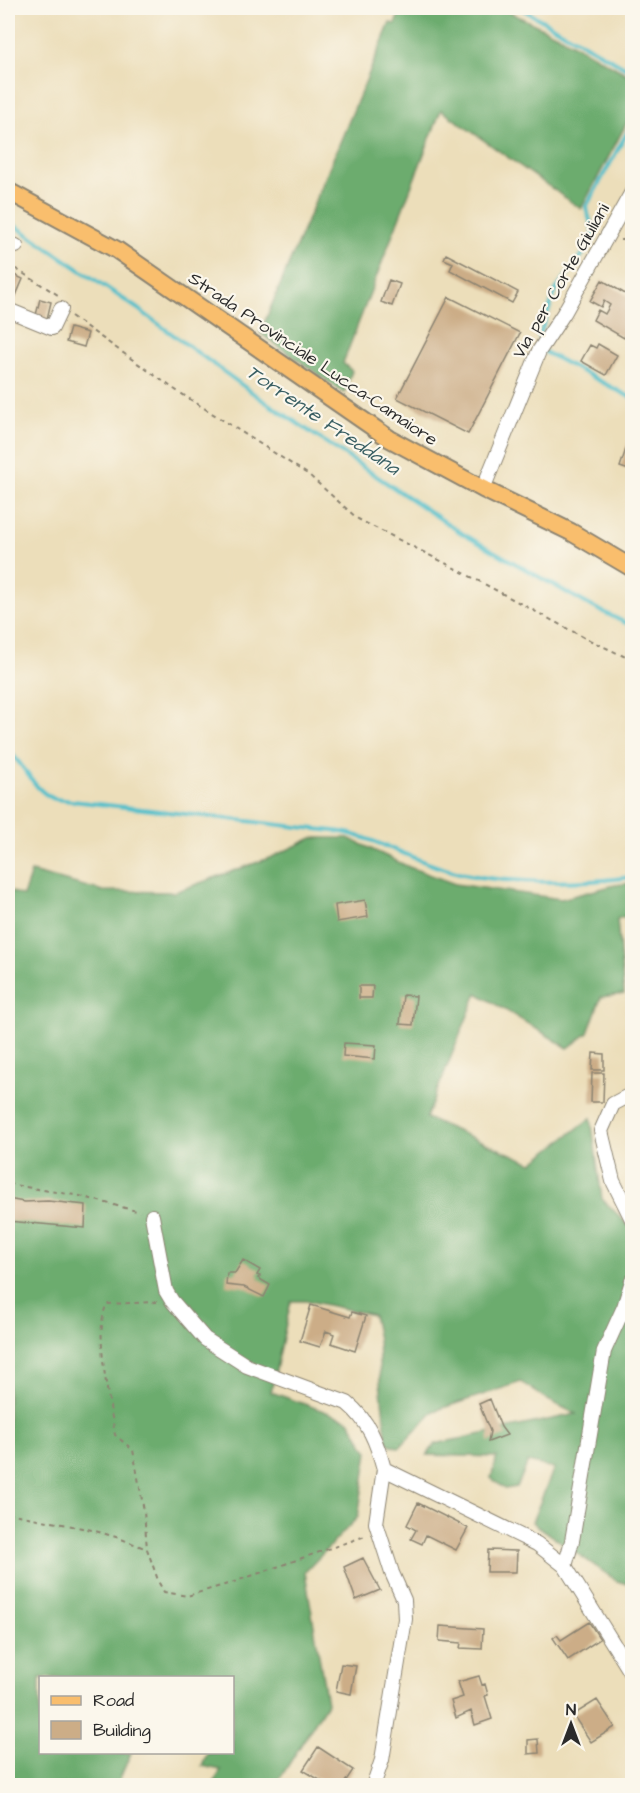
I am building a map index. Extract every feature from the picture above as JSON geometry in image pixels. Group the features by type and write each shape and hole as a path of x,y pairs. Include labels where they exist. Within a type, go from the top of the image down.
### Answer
{"main road":[{"name":"Strada Provinciale Lucca-Camaiore","path":"8,191 117,250 390,438 483,489 571,532 633,568"}],"street":[{"name":"Via per Corte Giuliani","path":"483,489 539,351 564,313 633,192"},
{"path":"8,310 52,328 61,309"},
{"path":"633,1094 613,1104 601,1131 613,1181 633,1219"},
{"path":"152,1216 166,1291 205,1340 247,1366 332,1397 353,1408 369,1427 384,1469 376,1522 392,1573 404,1600 405,1619 382,1760 373,1785"},
{"path":"564,1566 572,1541 604,1351 633,1281"},
{"path":"384,1469 537,1544 564,1566 633,1674"}],"path":[{"path":"8,264 57,293 61,301 61,309 174,389 309,475 358,519 585,638 633,660"},
{"path":"8,1184 80,1196 152,1216"},
{"path":"172,1301 107,1304 103,1313 101,1334 115,1435 133,1450 144,1511 147,1549 164,1592 187,1596 231,1583 379,1530"},
{"path":"8,1513 92,1530 147,1549"}],"green space":[{"path":"402,8 501,8 557,35 632,77 632,113 581,209 441,110 343,363 352,371 344,393 260,333 390,23 395,24"},
{"path":"312,838 348,838 409,867 455,884 561,899 632,883 632,914 617,919 624,994 601,997 588,1033 568,1048 477,993 426,1118 532,1163 591,1118 602,1199 632,1229 623,1305 629,1321 632,1312 632,1585 617,1581 532,1522 554,1468 528,1462 517,1487 505,1489 491,1478 497,1457 427,1455 435,1444 576,1414 548,1400 521,1382 434,1411 399,1448 387,1443 378,1339 373,1315 309,1301 291,1301 271,1392 349,1420 368,1452 358,1517 305,1572 327,1703 276,1785 213,1785 221,1770 202,1766 208,1754 234,1754 234,1676 39,1676 39,1754 131,1754 117,1785 8,1785 8,890 23,896 31,872 103,891 175,892 272,857"}],"building":[{"path":"446,254 518,292 512,303 450,270 453,263 444,259"},
{"path":"8,272 23,279 12,305 8,303"},
{"path":"389,280 400,284 392,306 381,302"},
{"path":"602,280 632,298 632,323 624,338 593,320 598,310 605,314 610,305 604,301 601,307 590,301"},
{"path":"449,297 520,333 468,434 397,398"},
{"path":"40,299 51,302 47,319 36,315"},
{"path":"70,328 88,333 84,347 66,342"},
{"path":"598,344 617,355 606,375 581,361 590,345 596,348"},
{"path":"632,431 632,471 620,467"},
{"path":"365,900 368,917 337,922 335,905"},
{"path":"359,986 373,986 372,998 359,998"},
{"path":"403,995 416,996 413,1025 400,1024"},
{"path":"344,1043 376,1045 375,1059 343,1056"},
{"path":"593,1053 604,1054 604,1070 592,1070"},
{"path":"592,1073 604,1073 603,1102 591,1102"},
{"path":"8,1199 86,1205 85,1228 8,1221"},
{"path":"243,1260 260,1270 258,1278 270,1285 264,1297 244,1287 226,1285 227,1273 235,1273"},
{"path":"311,1305 350,1317 352,1312 366,1316 355,1351 331,1343 334,1334 326,1331 320,1347 300,1341"},
{"path":"490,1399 501,1427 507,1435 488,1442 490,1431 479,1404"},
{"path":"418,1503 468,1528 456,1550 426,1535 422,1544 411,1539 416,1530 407,1525"},
{"path":"488,1550 517,1551 516,1572 487,1572"},
{"path":"363,1558 380,1590 356,1600 344,1567"},
{"path":"589,1622 600,1639 568,1660 553,1638 557,1635 561,1640"},
{"path":"440,1626 483,1629 482,1649 460,1648 461,1643 439,1641"},
{"path":"341,1664 356,1666 351,1694 336,1691"},
{"path":"479,1676 482,1685 485,1684 488,1695 485,1696 492,1719 475,1725 471,1711 456,1718 451,1701 463,1697 458,1682"},
{"path":"597,1700 615,1727 591,1742 573,1715"},
{"path":"538,1739 539,1753 528,1754 528,1740"},
{"path":"318,1747 353,1770 343,1785 328,1785 303,1770"}],"waterway":[{"path":"520,8 632,71"},
{"path":"539,337 556,290 595,238 586,207 632,124"},
{"name":"Torrente Freddana","path":"8,221 138,309 261,399 463,534 589,605 632,626"},
{"path":"543,351 632,398"},
{"path":"8,750 35,784 55,799 342,832 368,839 445,869 488,878 563,882 632,877"}]}
